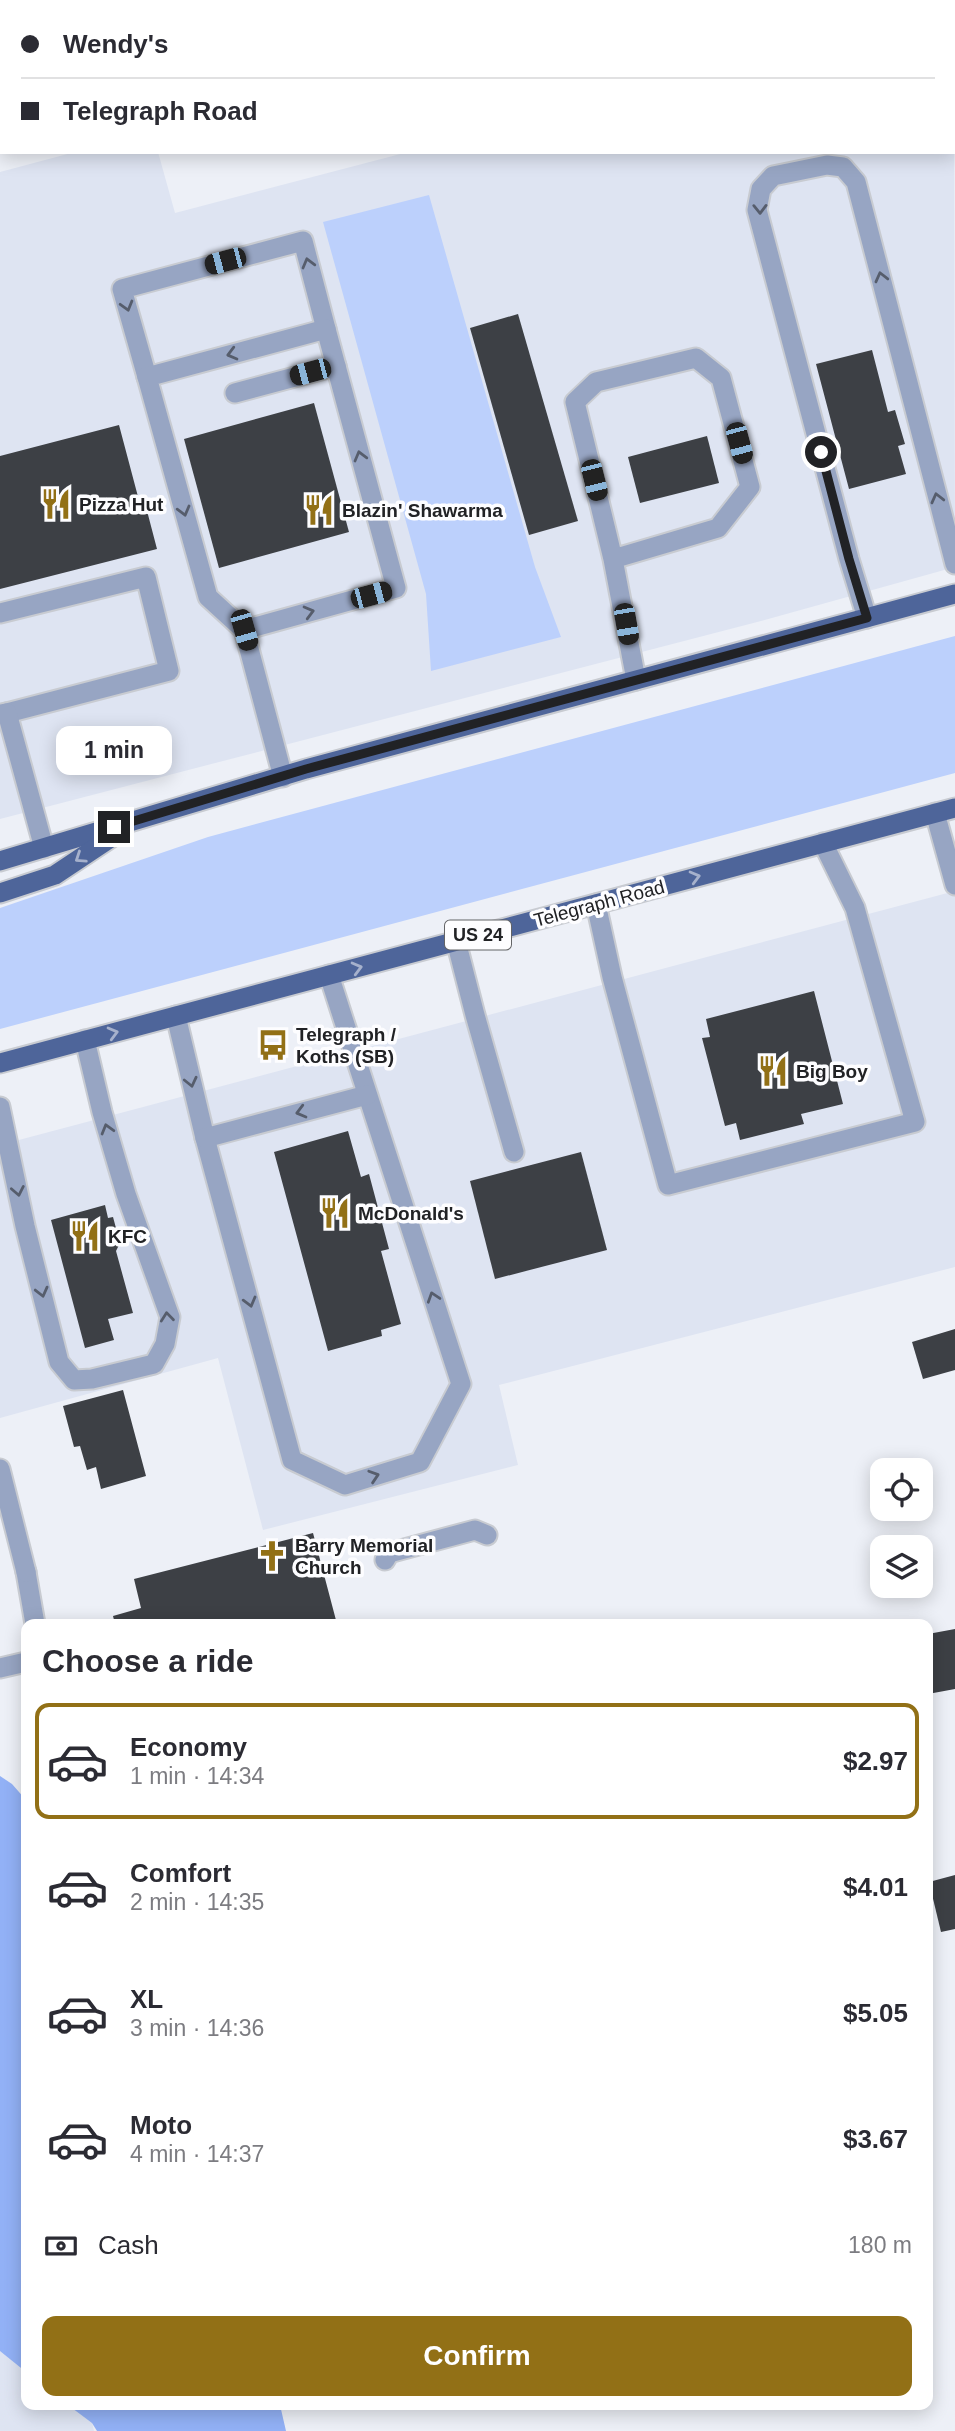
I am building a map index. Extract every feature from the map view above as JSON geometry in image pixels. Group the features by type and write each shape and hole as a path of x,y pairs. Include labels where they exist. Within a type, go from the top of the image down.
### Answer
{"main road":[{"path":"0,861 283,776 955,594"},
{"name":"Telegraph Road","path":"0,1063 955,808"},
{"path":"0,893 55,875 137,820"}],"street":[{"path":"867,618 757,210 761,189 773,176 827,165 843,167 856,182 955,564"},
{"path":"244,630 396,588 303,241 122,289 208,597 244,630 283,776"},
{"path":"147,377 326,329"},
{"path":"613,559 718,528 750,487 721,378 696,358 596,383 575,402 613,559 636,680"},
{"path":"235,393 336,366"},
{"path":"0,613 146,577 169,671 3,713 44,848"},
{"path":"935,813 955,886"},
{"path":"596,904 612,977 668,1185 915,1122 855,908 822,843"},
{"path":"456,941 514,1152"},
{"path":"176,1016 205,1138 292,1460 345,1485 420,1462 461,1384 329,975"},
{"path":"0,1107 25,1226 59,1362 74,1380 92,1379 153,1364 165,1344 170,1317 126,1194 85,1041"},
{"path":"205,1138 367,1095"},
{"path":"0,1469 26,1572 34,1619"},
{"path":"384,1560 389,1553 475,1530 487,1535"},
{"path":"0,1668 21,1663"}],"shaded area":[{"path":"68,154 159,154 175,213 400,154 954,154 955,567 761,621 0,819 0,172"},
{"path":"429,195 535,567 561,637 431,671 426,594 323,222"},
{"path":"955,636 955,773 0,1029 0,908 208,837"},
{"path":"955,891 955,1267 499,1385 518,1465 263,1530 218,1358 0,1418 0,1145"},
{"path":"0,1776 21,1794 21,2368 0,2351"},
{"path":"0,2043 21,2130 21,2410 89,2410 94,2431 0,2431"},
{"path":"75,2410 281,2410 286,2431 97,2431 92,2423"}],"building":[{"path":"518,314 578,521 529,535 470,328"},
{"path":"872,350 888,412 895,410 905,444 898,446 906,474 849,489 816,364"},
{"path":"314,403 349,532 219,568 184,439"},
{"path":"119,425 141,508 146,507 157,549 0,589 0,456"},
{"path":"707,436 719,483 640,503 628,457"},
{"name":"Big Boy","path":"814,991 843,1104 801,1114 804,1124 740,1140 736,1123 725,1126 702,1038 710,1037 706,1019"},
{"name":"McDonald's","path":"348,1131 361,1177 369,1174 389,1249 381,1251 401,1324 381,1330 382,1336 328,1351 274,1152"},
{"path":"581,1152 607,1250 495,1279 470,1181"},
{"path":"105,1205 108,1218 113,1217 120,1243 116,1251 133,1313 108,1319 114,1340 85,1348 51,1220"},
{"path":"955,1329 955,1370 923,1379 912,1342"},
{"path":"123,1390 146,1476 101,1489 96,1467 87,1470 80,1446 74,1447 63,1406"},
{"name":"Barry Memorial Church","path":"313,1533 336,1619 114,1619 113,1616 141,1608 134,1579"},
{"path":"955,1629 955,1689 933,1693 933,1633"},
{"path":"955,1875 955,1929 941,1932 933,1899 933,1881"}],"place":[{"name":"Pizza Hut","path":"56,504"},
{"name":"Blazin' Shawarma","path":"319,510"},
{"name":"Telegraph / Koths (SB)","path":"273,1045"},
{"name":"Big Boy","path":"773,1071"},
{"name":"McDonald's","path":"335,1213"},
{"name":"KFC","path":"85,1236"},
{"name":"Barry Memorial Church","path":"272,1556"}],"route":[{"path":"114,827 306,769 867,618 821,452"}]}
